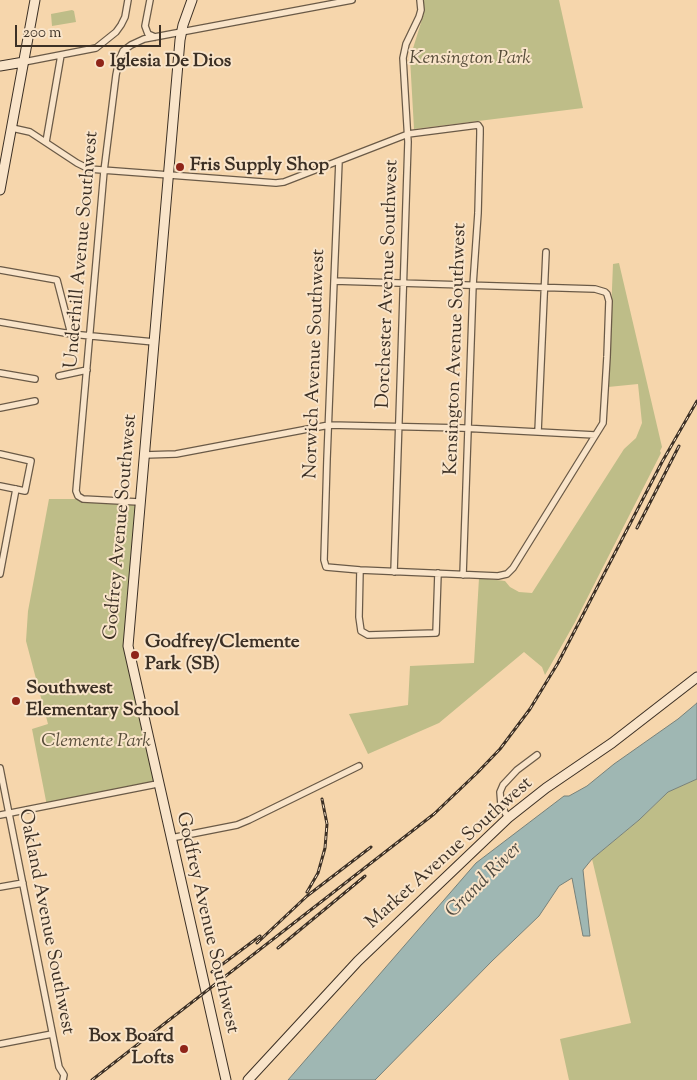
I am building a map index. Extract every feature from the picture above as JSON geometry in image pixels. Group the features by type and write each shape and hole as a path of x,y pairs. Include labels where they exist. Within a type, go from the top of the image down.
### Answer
{"main road":[{"path":"0,190 35,0"},
{"name":"Godfrey Avenue Southwest","path":"192,0 181,33 128,646 226,1080"},
{"path":"0,66 24,62"},
{"name":"Market Avenue Southwest","path":"248,1080 358,961 508,818 546,788 612,743 697,677"}],"street":[{"path":"24,62 90,50 101,45 121,25 125,17 128,0"},
{"path":"150,0 145,26 148,34 155,37"},
{"name":"Underhill Avenue Southwest","path":"139,502 83,499 77,494 76,488 104,171 119,60 123,51 131,45 155,37 352,0"},
{"name":"Dorchester Avenue Southwest","path":"394,572 408,134 403,58 406,44 419,17 421,10 420,0"},
{"path":"46,142 61,55"},
{"name":"Kensington Avenue Southwest","path":"408,134 478,125 480,134 464,574"},
{"path":"12,128 30,132 89,169 276,183 284,182 408,134"},
{"name":"Norwich Avenue Southwest","path":"339,161 324,560 326,567 360,570"},
{"path":"538,432 546,252"},
{"path":"0,270 57,280 71,334"},
{"path":"334,281 595,289 605,292 609,297 603,423 513,568 508,574 498,576 464,574 438,573 394,572 360,570 359,617 361,631 368,634 436,633 438,573"},
{"path":"0,322 71,334 154,342"},
{"path":"59,376 87,370"},
{"path":"0,373 35,379"},
{"path":"0,408 35,401"},
{"path":"144,455 176,454 329,425 469,428 595,434"},
{"path":"0,454 31,460 25,491 0,486"},
{"path":"0,574 16,489"},
{"path":"508,818 501,805 500,792 503,784 518,768 537,755"},
{"path":"171,838 249,820 359,766"},
{"name":"Oakland Avenue Southwest","path":"0,768 52,1034 59,1067 64,1075 63,1080"},
{"path":"0,815 158,784"},
{"path":"0,887 23,883"},
{"path":"0,1043 52,1034"}],"green space":[{"name":"Kensington Park","path":"424,0 559,0 583,108 414,129 410,58 424,13"},
{"path":"74,11 76,22 52,26 51,14"},
{"path":"619,263 662,447 661,453 574,624 545,675 542,667 524,652 439,723 368,754 349,714 408,705 410,666 474,663 479,578 505,581 510,587 519,592 532,593 624,449 636,438 642,423 638,384 608,387 613,264"},
{"name":"Clemente Park","path":"49,499 139,502 128,641 157,784 47,806 32,729 48,724 26,641 28,611"},
{"path":"697,779 697,1080 569,1080 560,1039 631,1023 592,859 639,820 668,792"}],"water":[{"name":"Grand River","path":"697,703 697,779 668,792 639,820 592,859 583,870 590,936 583,936 572,878 559,886 539,916 375,1080 288,1080 476,863 564,796 569,796 587,786"}],"railway":[{"path":"92,1080 434,814 500,749 530,709 558,663 662,462 697,401"},
{"path":"637,528 679,446"},
{"path":"307,892 318,873 325,848 327,824 322,799"},
{"path":"257,943 307,896 371,847"},
{"path":"278,948 365,876"},
{"path":"212,972 260,936"}],"place":[{"name":"Iglesia De Dios","path":"100,63"},
{"name":"Fris Supply Shop","path":"180,167"},
{"name":"Godfrey/Clemente Park (SB)","path":"135,655"},
{"name":"Southwest Elementary School","path":"16,701"},
{"name":"Box Board Lofts","path":"184,1049"}]}
